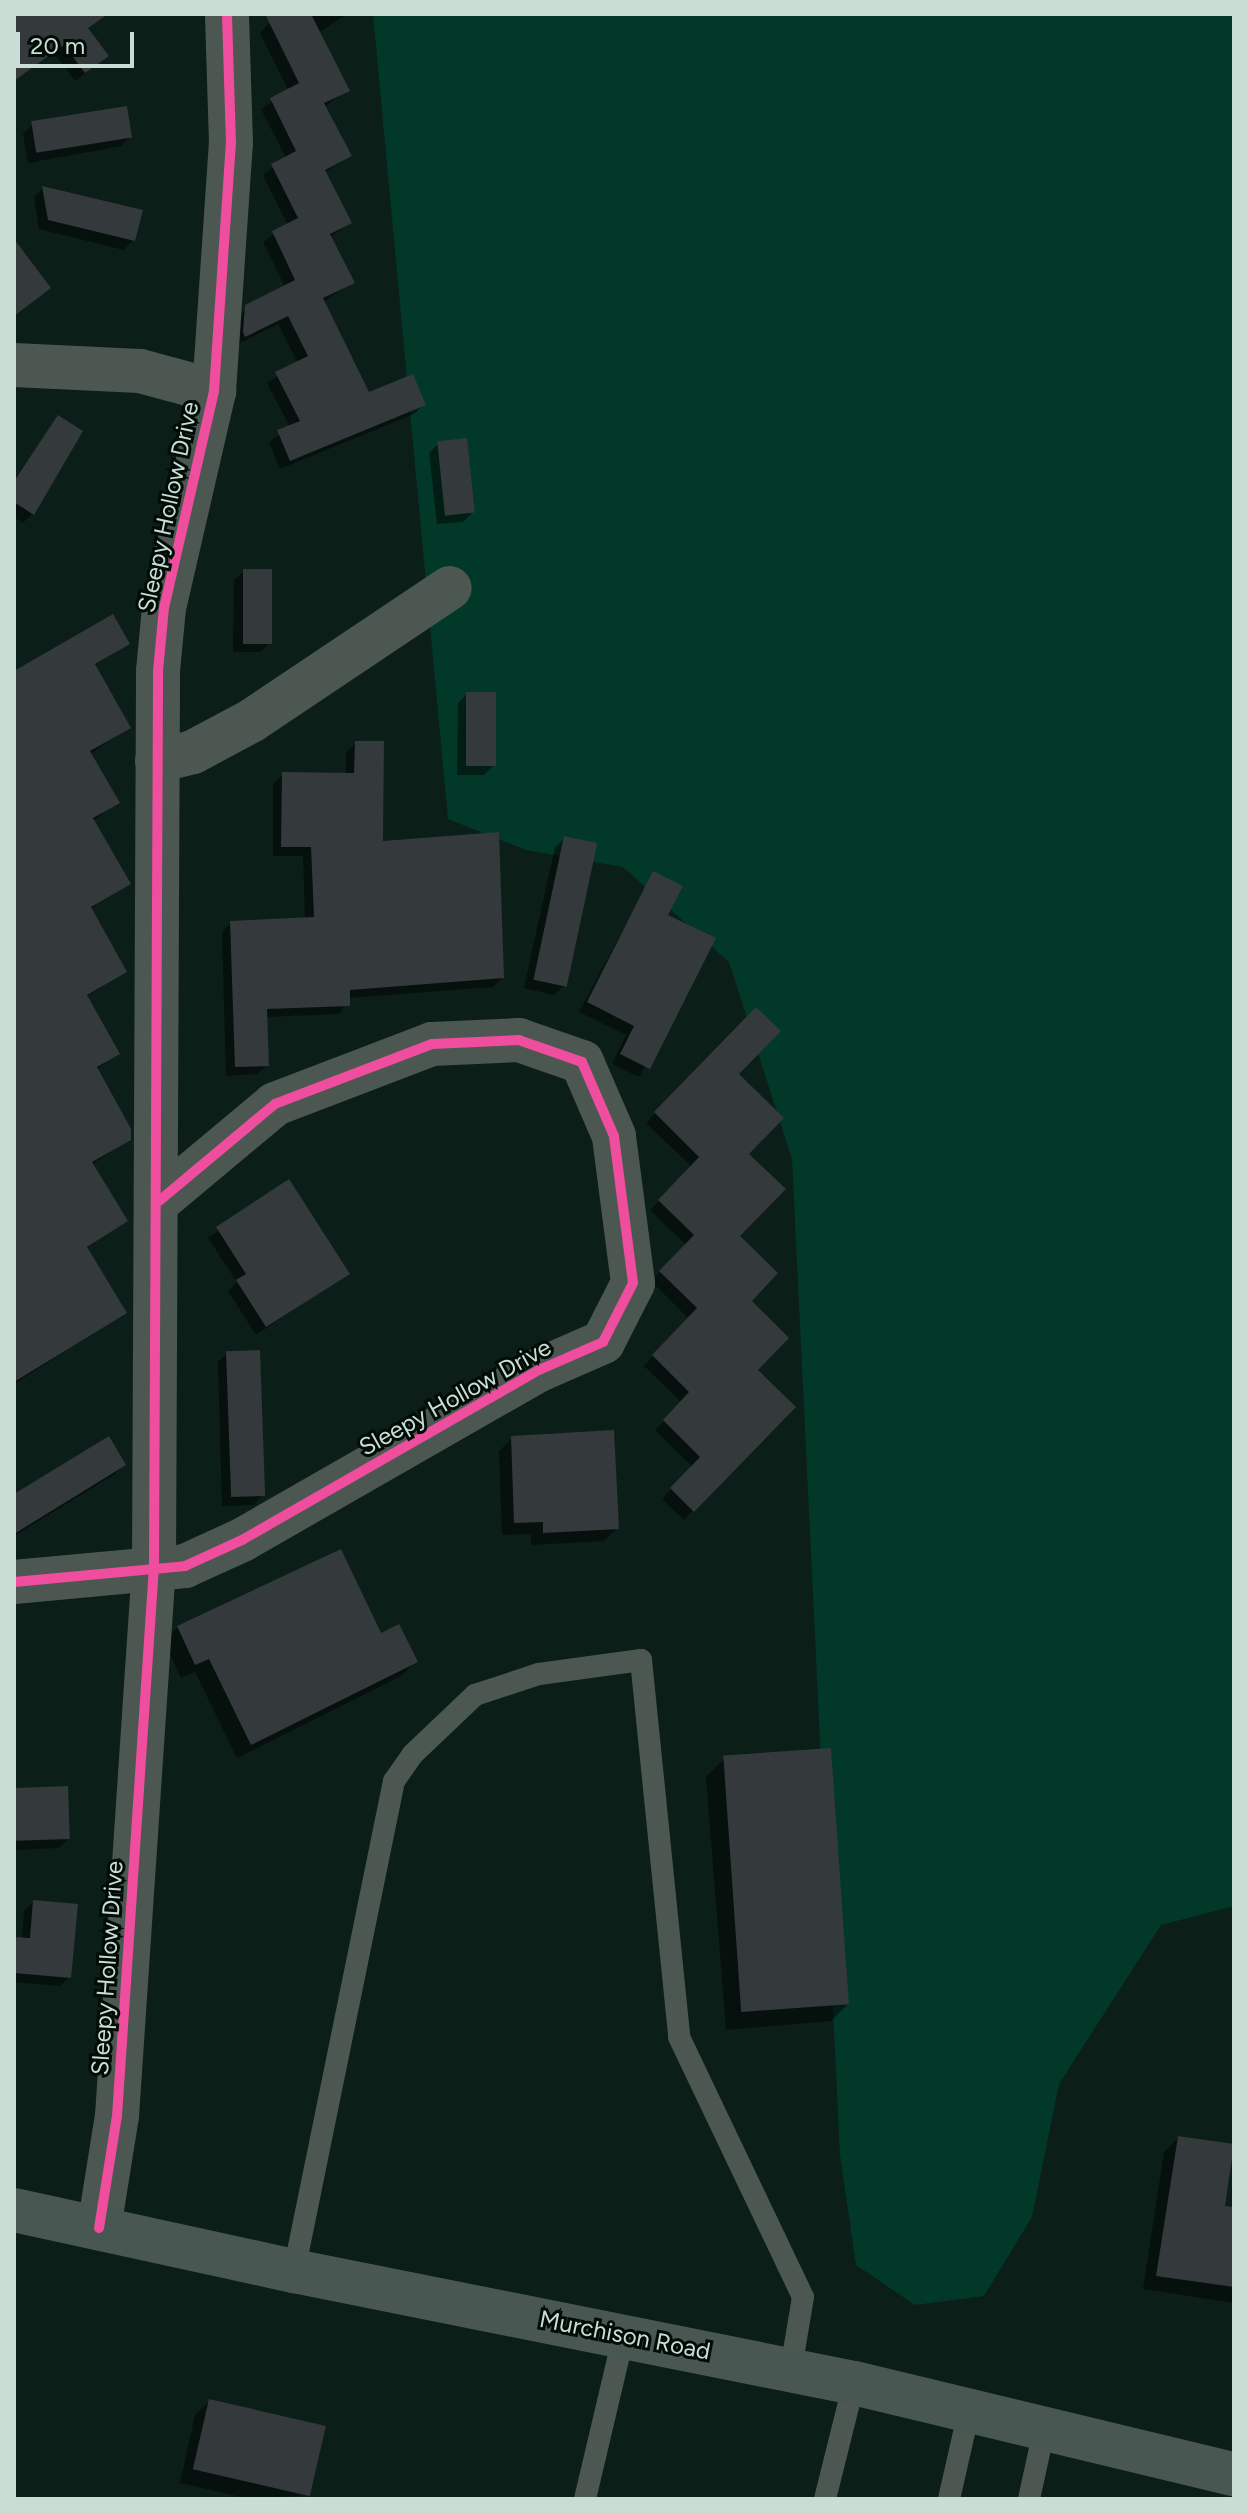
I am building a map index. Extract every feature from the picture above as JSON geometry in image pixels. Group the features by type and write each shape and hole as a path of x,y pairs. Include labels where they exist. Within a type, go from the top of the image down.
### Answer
{"main road":[{"name":"Murchison Road","path":"14,2210 294,2271 791,2369 1234,2474"}],"street":[{"name":"Sleepy Hollow Drive","path":"99,2228 117,2116 154,1566 159,1201 157,761 164,608 214,391 231,143 227,14"},
{"name":"Sleepy Hollow Drive","path":"14,365 140,371 214,391"},
{"path":"157,761 193,752 251,721 450,588"},
{"name":"Sleepy Hollow Drive","path":"154,1566 185,1566 242,1540 539,1370 603,1342 633,1283 614,1136 582,1062 519,1040 432,1044 275,1104 159,1201"},
{"path":"14,1582 154,1566"}],"lane":[{"path":"294,2271 394,1781 413,1754 475,1695 539,1674 641,1660 679,2037 803,2297 791,2369"},
{"path":"585,2499 624,2334"},
{"path":"825,2499 854,2383"},
{"path":"949,2499 969,2411"},
{"path":"1029,2499 1044,2430"}],"green space":[{"path":"373,14 1234,14 1234,1906 1161,1925 1059,2084 1032,2217 984,2296 915,2305 856,2265 840,2155 792,1159 729,962 623,867 526,850 448,819"}],"building":[{"path":"14,14 108,14 88,28 109,56 85,73 64,45 14,81"},
{"path":"265,14 311,14 350,91 324,103 352,156 325,170 352,223 330,234 355,283 323,298 369,392 413,374 426,405 290,461 277,430 300,421 275,372 308,356 288,316 245,337 243,332 245,305 295,280 272,231 298,218 271,164 296,151 270,98 299,83"},
{"path":"127,106 132,138 36,153 31,121"},
{"path":"42,186 143,210 135,241 48,220"},
{"path":"14,239 51,288 14,316"},
{"path":"58,415 83,431 34,515 14,502 14,481"},
{"path":"467,438 475,513 445,516 437,441"},
{"path":"243,569 272,569 272,644 243,644"},
{"path":"113,614 130,644 95,664 131,728 90,751 120,803 93,818 131,884 91,907 127,972 87,995 120,1054 97,1067 131,1129 131,1140 92,1162 128,1221 87,1247 127,1313 14,1382 14,671"},
{"path":"466,692 496,692 496,766 466,766"},
{"path":"355,741 384,741 383,841 499,832 504,978 350,990 350,1006 267,1009 269,1066 235,1067 230,921 314,917 311,847 281,847 282,772 354,773"},
{"path":"564,836 597,843 567,987 533,980"},
{"path":"653,871 683,886 668,915 716,938 650,1069 620,1054 634,1026 587,1002"},
{"path":"756,1007 781,1031 739,1074 784,1118 749,1154 786,1189 740,1236 778,1273 752,1301 789,1338 758,1370 796,1407 694,1512 670,1488 700,1457 663,1420 689,1392 652,1355 697,1308 659,1271 694,1235 658,1200 699,1157 654,1112"},
{"path":"289,1179 350,1274 266,1327 236,1280 246,1274 216,1227"},
{"path":"260,1350 265,1496 231,1497 226,1351"},
{"path":"614,1430 619,1529 543,1533 543,1522 514,1523 511,1436"},
{"path":"109,1436 126,1465 14,1534 14,1494"},
{"path":"341,1549 381,1633 399,1624 418,1662 251,1745 209,1659 195,1665 177,1626"},
{"path":"831,1748 849,2004 741,2012 723,1756"},
{"path":"68,1786 70,1839 16,1841 14,1788"},
{"path":"33,1900 78,1904 71,1978 14,1973 14,1937 30,1938"},
{"path":"1178,2136 1234,2144 1225,2206 1234,2207 1234,2287 1156,2276"},
{"path":"209,2399 326,2426 310,2496 193,2469"}],"cycle path":[{"path":"99,2228 117,2116 154,1566 158,671 164,608 214,391 231,143 227,14"},
{"path":"14,1582 185,1566 242,1540 539,1370 603,1342 633,1283 614,1136 582,1062 519,1040 432,1044 275,1104 159,1201"}]}
